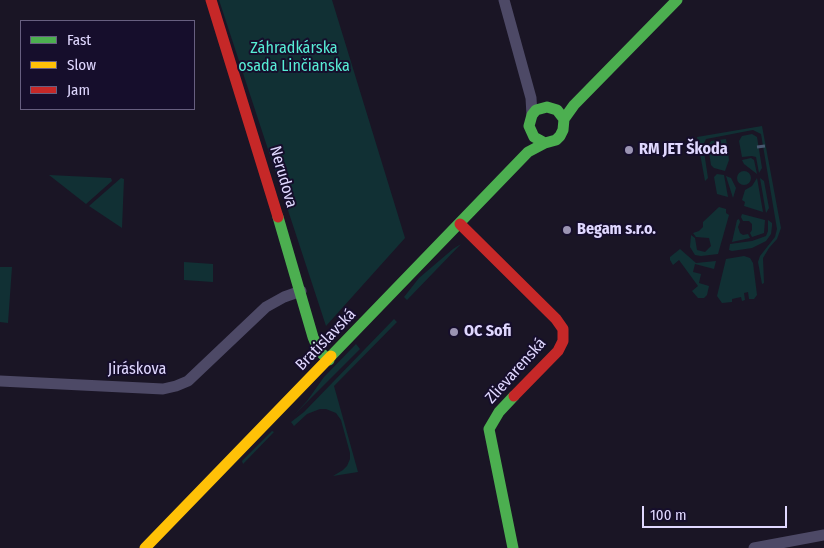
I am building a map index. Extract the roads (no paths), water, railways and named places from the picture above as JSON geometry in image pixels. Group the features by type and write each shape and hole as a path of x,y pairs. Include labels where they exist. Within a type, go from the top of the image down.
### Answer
{"main road":[{"name":"Nerudova","path":"211,0 239,86 316,346 328,360"},
{"path":"545,142 539,141 532,135 529,126 536,111 547,107 560,115 575,103 677,0"},
{"name":"Bratislavská","path":"146,548 528,152 560,136 563,130 560,115"},
{"path":"528,152 532,135"},
{"name":"Zlievarenská","path":"460,224 556,319 563,329 563,341 558,351 499,412 489,429 513,548"}],"street":[{"path":"504,0 536,111"},
{"path":"530,93 559,105 575,103"},
{"name":"Jiráskova","path":"0,381 163,389 176,386 188,380 266,307 284,297 301,291"},
{"path":"754,548 824,535"}],"railway":[{"path":"757,147 765,146"}],"place":[{"name":"RM JET Škoda","path":"629,150"},
{"name":"Begam s.r.o.","path":"567,230"},
{"name":"OC Sofi","path":"454,332"}],"park label":[{"name":"Záhradkárska osada Linčianska","path":"294,58"}]}
